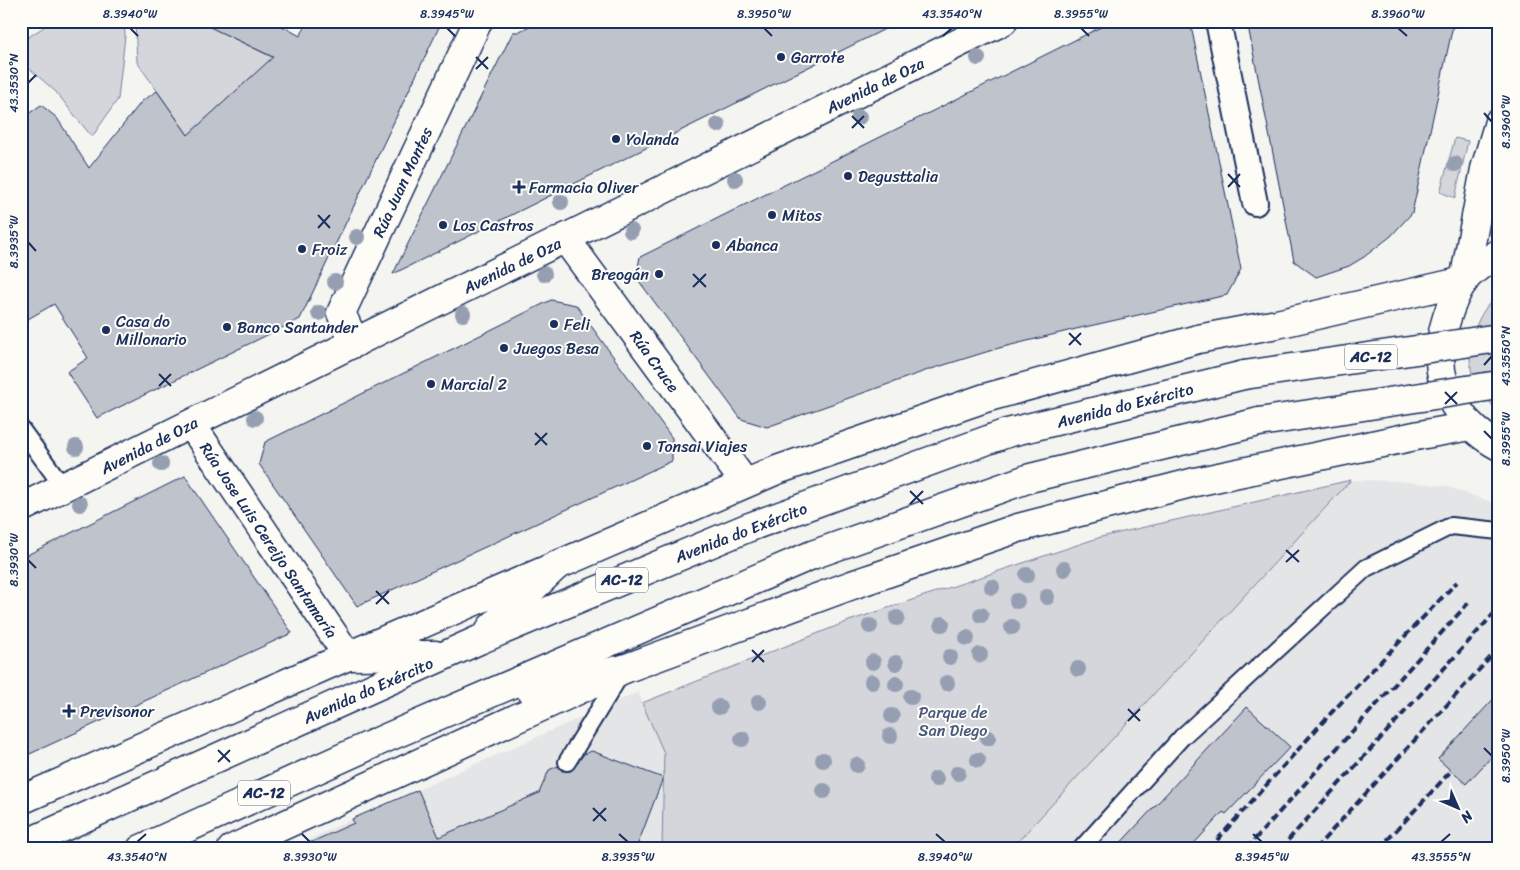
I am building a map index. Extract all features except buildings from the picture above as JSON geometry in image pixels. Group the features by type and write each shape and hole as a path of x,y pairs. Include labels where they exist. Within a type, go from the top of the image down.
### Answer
{"street":[{"name":"Rúa Juan Montes","path":"355,343 341,313 478,21"},
{"name":"Avenida de Oza","path":"21,508 1003,21"},
{"path":"1218,21 1255,203"},
{"path":"1499,122 1485,169 1464,281 1446,316 1440,357 1443,378 1450,397 1470,426 1499,446"},
{"name":"Rúa Cruce","path":"565,238 745,483"},
{"path":"21,800 778,470 994,396 1198,339 1277,324 1464,281 1481,264 1499,253"},
{"name":"Avenida do Exército","path":"21,846 479,640 747,528 1007,433 1244,375 1499,338"},
{"name":"AC-12","path":"141,849 470,702 830,548 1030,478 1258,422 1499,385"},
{"name":"Rúa Jose Luis Cereijo Santamaría","path":"191,424 348,656"},
{"path":"232,849 624,669 852,585 1018,528 1195,482 1470,426"},
{"path":"479,640 557,565"},
{"path":"348,656 444,655"},
{"path":"470,702 624,669"}],"lane":[{"path":"21,429 64,488"},
{"path":"1081,849 1182,737 1366,568 1451,526 1499,531"},
{"path":"567,762 624,669"}],"shaded area":[{"path":"1351,480 1398,481 1446,486 1499,505 1499,849 1011,849"},
{"path":"638,692 664,753 662,849 290,849 352,819"}],"green space":[{"path":"53,21 124,21 125,36 118,99 92,137 56,92 21,61 21,42"},
{"path":"135,21 198,21 284,63 257,120 231,96 188,135 137,62"},
{"path":"1455,138 1468,141 1455,198 1440,192"},
{"path":"1499,294 1499,411 1486,399 1476,385 1470,361 1473,336 1477,324 1490,302"},
{"name":"Parque de San Diego","path":"1351,480 1011,849 662,849 664,753 642,703 849,621 1101,537"}],"railway":[{"path":"1209,849 1331,713 1457,582"},
{"path":"1246,849 1471,600"},
{"path":"1280,849 1499,608"},
{"path":"1315,849 1499,648"},
{"path":"1379,849 1451,771"}],"place":[{"name":"Garrote","path":"781,57"},
{"name":"Yolanda","path":"616,139"},
{"name":"Degusttalia","path":"848,176"},
{"name":"Farmacia Oliver","path":"519,187"},
{"name":"Mitos","path":"772,215"},
{"name":"Los Castros","path":"443,225"},
{"name":"Abanca","path":"716,245"},
{"name":"Froiz","path":"302,249"},
{"name":"Breogán","path":"659,274"},
{"name":"Feli","path":"554,324"},
{"name":"Banco Santander","path":"227,327"},
{"name":"Casa do Millonario","path":"106,330"},
{"name":"Juegos Besa","path":"504,348"},
{"name":"Marcial 2","path":"431,384"},
{"name":"Tonsai Viajes","path":"647,446"},
{"name":"Previsonor","path":"69,711"}]}
